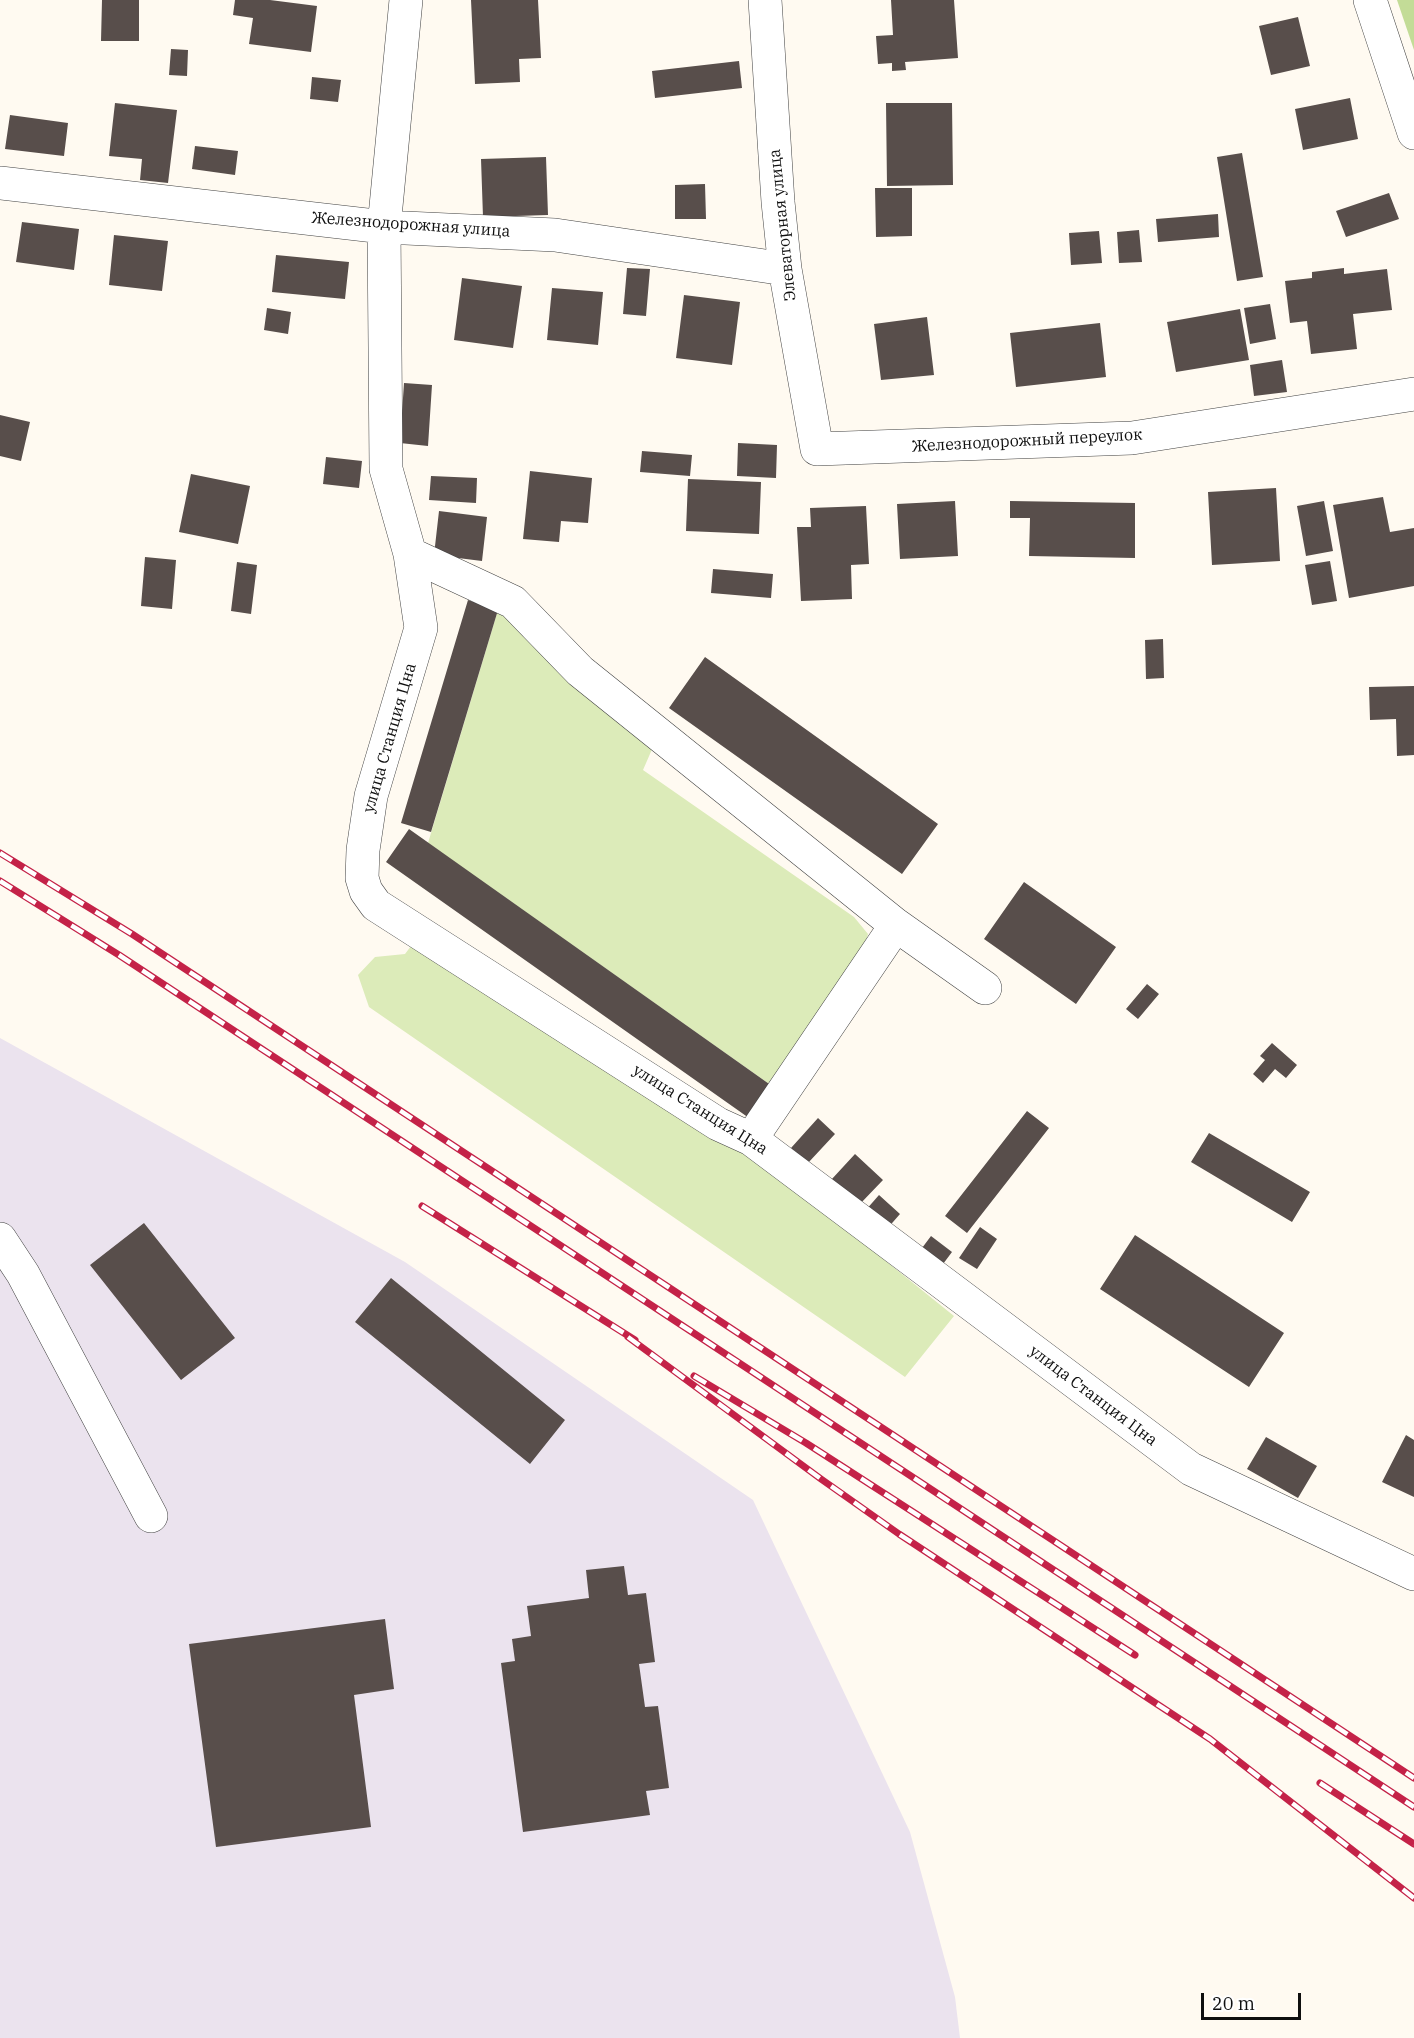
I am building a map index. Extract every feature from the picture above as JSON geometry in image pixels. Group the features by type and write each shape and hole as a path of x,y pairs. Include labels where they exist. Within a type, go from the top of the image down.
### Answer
{"street":[{"name":"улица Станция Цна","path":"406,0 384,227 386,469 410,554 421,628 370,796 363,850 362,878 366,891 376,905 718,1124 751,1139 1191,1469 1414,1574"},
{"name":"Элеваторная улица","path":"765,0 778,202 785,269 817,449"},
{"path":"1370,0 1414,133"},
{"name":"Железнодорожная улица","path":"0,183 384,227 555,235 785,269"},
{"name":"Железнодорожный переулок","path":"817,449 1132,438 1414,394"},
{"path":"410,554 513,602 580,671 896,925 985,988"},
{"path":"751,1139 896,925"},
{"path":"0,1239 23,1274 151,1516"}],"shaded area":[{"path":"0,1038 405,1262 753,1500 910,1832 955,1997 960,2038 0,2038"}],"green space":[{"path":"1397,0 1414,0 1414,50"},
{"path":"498,610 653,747 643,770 854,917 868,934 861,957 772,1086 428,843"},
{"path":"414,942 742,1145 954,1316 905,1377 369,1007 358,975 375,957 405,954"}],"building":[{"path":"102,0 139,0 139,41 101,41"},
{"path":"235,0 270,0 317,6 311,52 249,44 253,18 233,15"},
{"path":"471,0 538,0 541,58 519,59 520,82 475,84"},
{"path":"891,0 954,0 958,58 905,62 906,70 892,71 892,63 878,64 876,36 893,35"},
{"path":"1298,17 1310,66 1271,75 1259,26"},
{"path":"171,49 188,50 187,76 169,75"},
{"path":"739,61 742,88 655,98 652,71"},
{"path":"312,77 341,80 338,102 310,99"},
{"path":"1350,98 1358,139 1303,150 1295,109"},
{"path":"115,103 177,110 168,183 140,180 142,159 109,156"},
{"path":"886,103 952,103 953,185 887,186"},
{"path":"10,115 68,123 64,156 5,149"},
{"path":"195,146 238,151 235,175 192,169"},
{"path":"1242,153 1263,277 1237,281 1217,157"},
{"path":"546,157 548,215 483,217 481,159"},
{"path":"705,184 706,219 675,219 675,185"},
{"path":"875,188 912,188 912,236 876,237"},
{"path":"1389,193 1399,219 1346,237 1336,211"},
{"path":"1218,214 1219,237 1158,242 1156,219"},
{"path":"22,222 79,229 74,270 16,262"},
{"path":"1139,230 1142,262 1119,263 1117,232"},
{"path":"1099,231 1102,263 1071,265 1069,233"},
{"path":"114,235 168,241 162,291 109,285"},
{"path":"276,255 349,262 345,299 272,292"},
{"path":"627,268 650,269 646,316 623,314"},
{"path":"1344,268 1344,274 1387,269 1392,310 1353,314 1357,349 1311,354 1307,321 1290,323 1285,281 1312,278 1312,272"},
{"path":"462,278 522,286 513,348 454,340"},
{"path":"552,288 603,292 598,345 547,340"},
{"path":"684,295 740,302 732,365 676,358"},
{"path":"1270,304 1276,339 1250,344 1244,308"},
{"path":"267,308 291,312 288,334 264,330"},
{"path":"1240,309 1249,360 1176,372 1167,322"},
{"path":"927,317 934,375 881,380 874,324"},
{"path":"1100,323 1106,377 1016,387 1010,333"},
{"path":"1282,360 1287,392 1254,396 1250,365"},
{"path":"404,383 432,385 428,446 400,443"},
{"path":"0,415 30,422 21,461 0,456"},
{"path":"738,443 777,445 776,478 737,476"},
{"path":"642,451 692,455 690,476 640,472"},
{"path":"326,457 362,461 359,488 323,484"},
{"path":"530,471 592,478 588,523 561,521 559,542 523,539"},
{"path":"191,474 250,486 238,544 179,532"},
{"path":"431,476 477,478 476,503 429,500"},
{"path":"688,479 761,482 759,534 686,531"},
{"path":"1276,488 1280,561 1212,565 1208,492"},
{"path":"1383,497 1390,532 1414,528 1414,586 1349,598 1333,505"},
{"path":"955,501 958,556 900,559 897,504"},
{"path":"1010,501 1135,503 1135,558 1029,556 1030,518 1010,518"},
{"path":"1324,501 1333,551 1306,556 1297,506"},
{"path":"866,506 869,564 851,565 852,599 801,601 797,527 811,527 810,508"},
{"path":"439,511 487,517 482,561 434,555"},
{"path":"145,557 176,560 172,609 141,606"},
{"path":"1330,561 1337,601 1312,605 1305,565"},
{"path":"237,562 257,565 251,614 231,611"},
{"path":"713,569 773,574 771,598 711,593"},
{"path":"468,600 498,610 431,832 401,823"},
{"path":"1163,639 1164,678 1146,679 1145,640"},
{"path":"705,657 938,824 902,874 669,708"},
{"path":"1414,686 1414,755 1397,756 1396,719 1370,720 1369,687"},
{"path":"409,829 772,1086 749,1118 386,862"},
{"path":"1024,882 1116,947 1076,1004 984,939"},
{"path":"1147,984 1159,994 1138,1019 1126,1009"},
{"path":"1272,1043 1297,1065 1286,1078 1275,1069 1263,1083 1253,1074 1265,1060 1260,1056"},
{"path":"1027,1111 1049,1128 967,1233 945,1216"},
{"path":"818,1118 835,1134 808,1163 791,1148"},
{"path":"1209,1133 1310,1192 1292,1222 1191,1162"},
{"path":"855,1154 883,1180 859,1205 831,1180"},
{"path":"879,1195 900,1214 886,1230 865,1211"},
{"path":"144,1223 235,1338 181,1380 90,1265"},
{"path":"980,1227 997,1239 977,1269 959,1258"},
{"path":"1135,1235 1284,1333 1249,1387 1100,1289"},
{"path":"931,1236 952,1252 943,1264 922,1248"},
{"path":"391,1278 565,1420 530,1464 355,1322"},
{"path":"1406,1435 1414,1440 1414,1497 1382,1482"},
{"path":"1266,1437 1317,1466 1298,1498 1247,1469"},
{"path":"624,1566 628,1595 646,1593 655,1662 639,1664 645,1707 658,1706 669,1788 646,1791 650,1815 523,1832 501,1663 515,1661 512,1639 531,1636 527,1606 589,1598 586,1570"},
{"path":"385,1619 394,1689 354,1695 371,1827 216,1847 189,1644"}],"railway":[{"path":"0,853 132,934 1414,1778"},
{"path":"0,881 119,955 1414,1807"},
{"path":"422,1206 635,1340"},
{"path":"628,1337 899,1534 1210,1739 1414,1898"},
{"path":"694,1376 806,1443 1135,1655"},
{"path":"1320,1783 1414,1844"}]}
